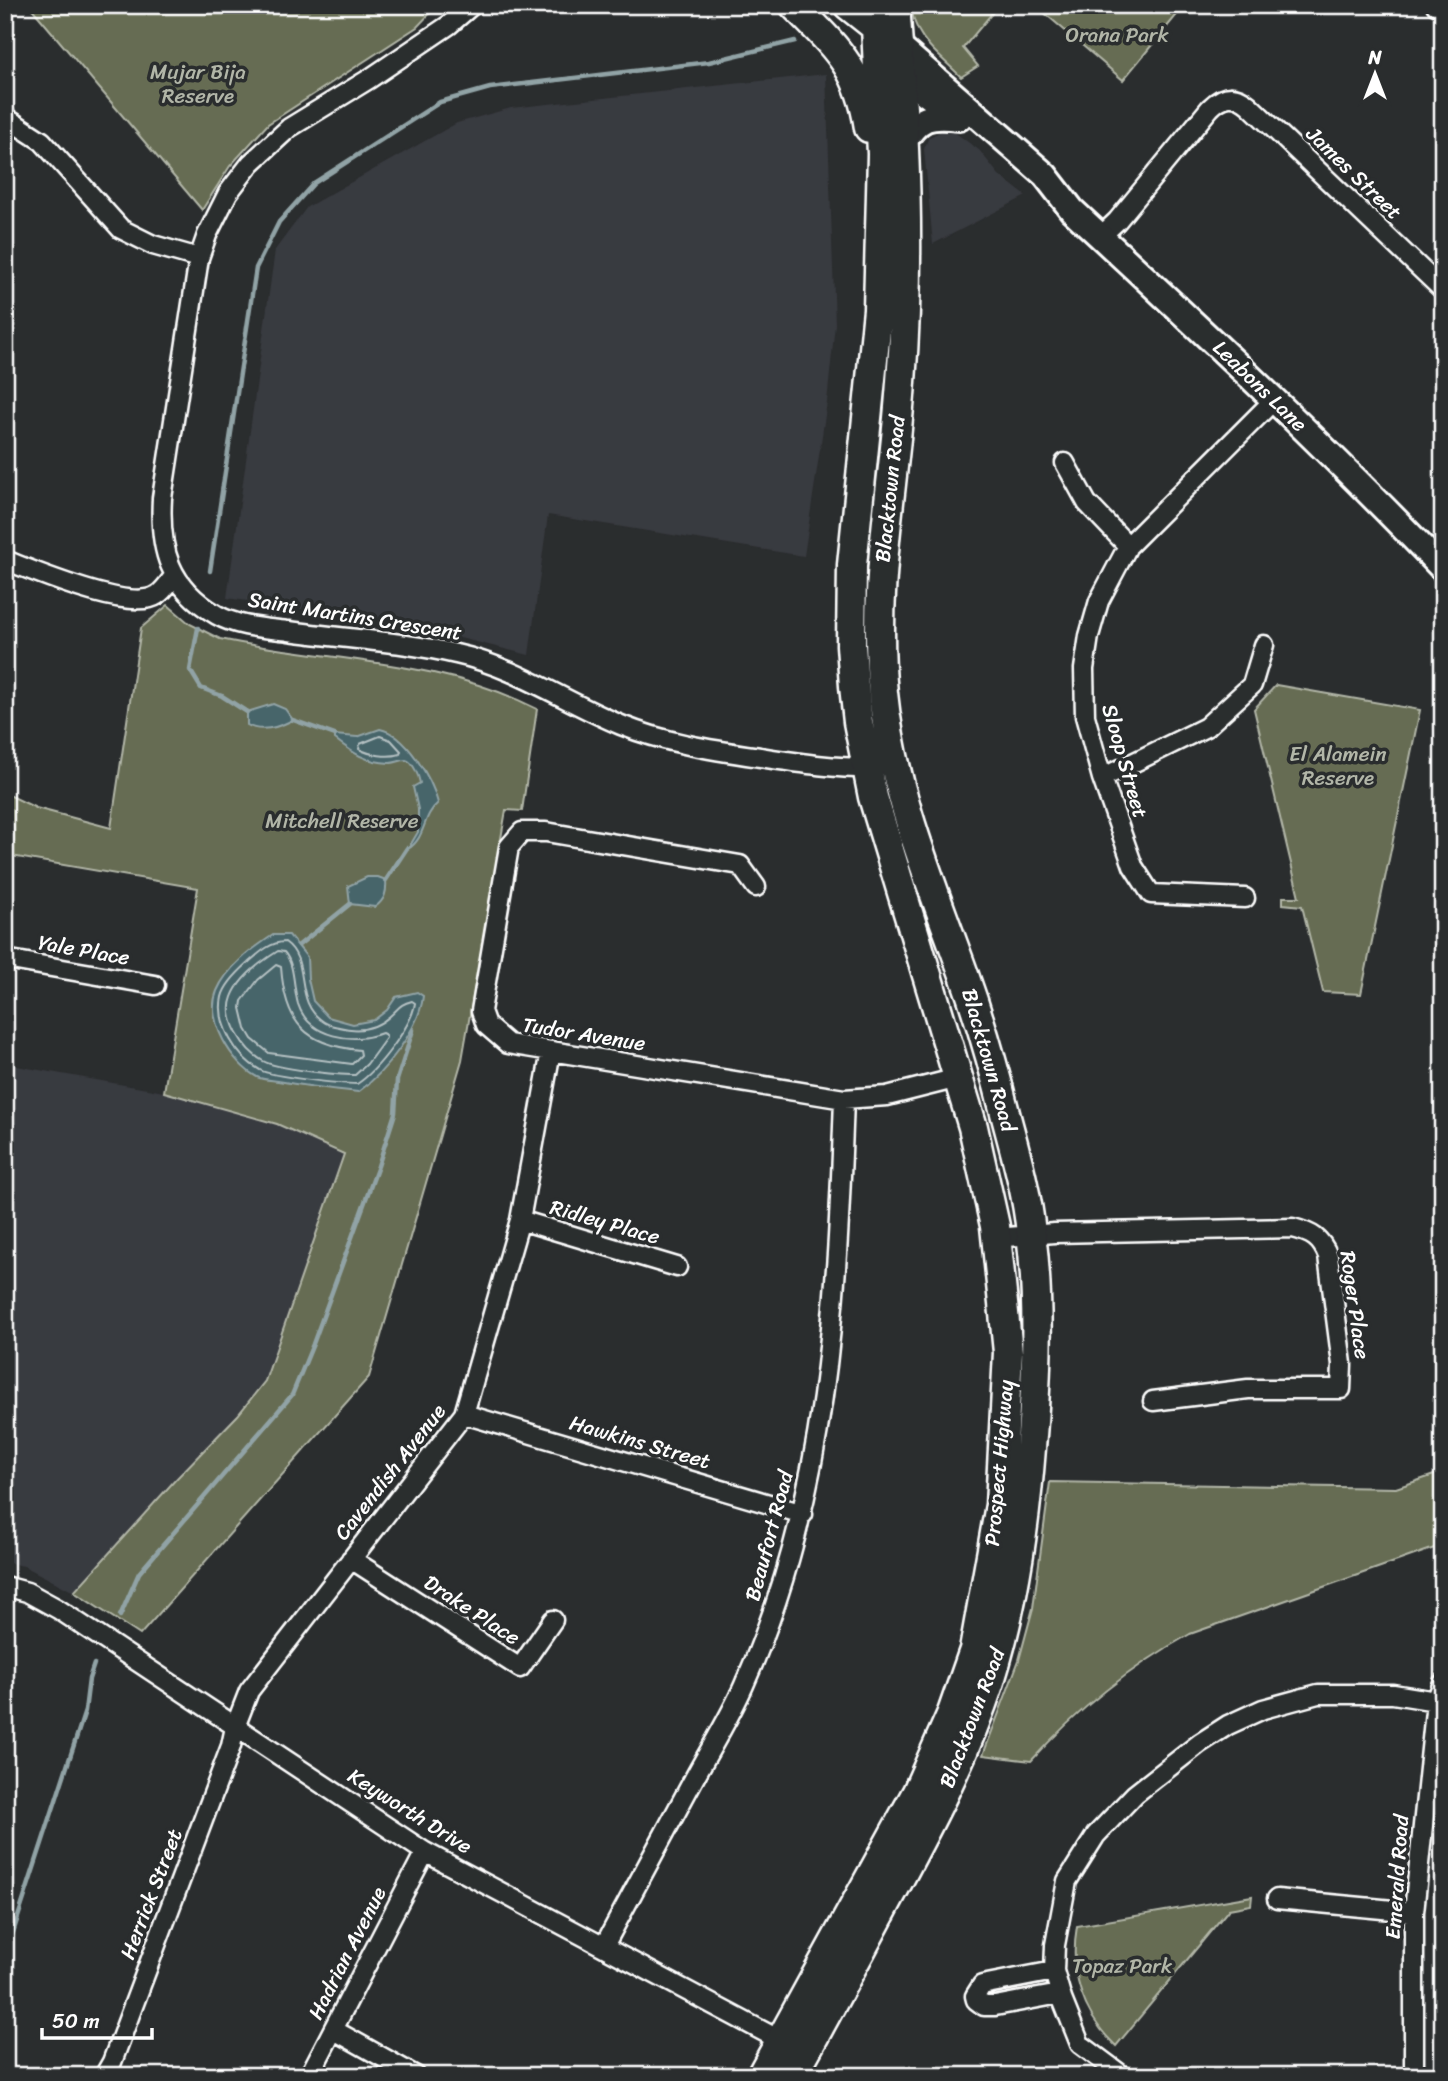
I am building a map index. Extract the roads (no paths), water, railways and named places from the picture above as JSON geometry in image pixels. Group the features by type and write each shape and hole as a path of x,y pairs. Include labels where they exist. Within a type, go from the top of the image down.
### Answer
{"main road":[{"path":"794,5 839,51 855,77 867,116 882,203"},
{"path":"809,5 882,35"},
{"path":"848,5 882,35 901,75"},
{"name":"Blacktown Road","path":"792,2057 934,1816 989,1684 1002,1638 1022,1535 1034,1413 1036,1329 1032,1234 1018,1164 966,979 906,816 881,768 854,686 851,645 852,578 876,335 882,203 882,35 895,5"},
{"name":"Blacktown Road","path":"901,75 907,218 905,333 881,566 881,768 876,808 904,895"},
{"name":"Prospect Highway","path":"761,2076 792,2057 952,1713 974,1650 1000,1505 1008,1352 996,1238 973,1127 904,895"}],"street":[{"name":"Saint Martins Crescent","path":"472,5 449,25 381,71 289,128 262,151 228,193 207,234 200,258 160,522 163,547 175,575 186,590 209,610 239,623 454,653 505,669 620,724 654,736 712,750 820,766 881,768"},
{"path":"1436,5 1443,6"},
{"name":"Leabons Lane","path":"882,35 1045,175 1072,209 1275,399 1443,569"},
{"name":"Leabons Lane","path":"901,75 993,143 1044,192 1072,209"},
{"name":"James Street","path":"1101,236 1210,108 1229,90 1249,105 1443,290"},
{"path":"5,117 42,141 121,229 153,244 200,258"},
{"path":"904,144 911,130 925,118 959,118"},
{"name":"Sloop Street","path":"1245,898 1151,894 1133,866 1102,778 1085,716 1084,668 1089,636 1099,601 1128,546 1275,399"},
{"path":"1065,463 1087,503 1128,546"},
{"path":"5,560 82,589 134,600 155,597 175,575"},
{"path":"1102,778 1206,727 1252,685 1264,645"},
{"name":"Tudor Avenue","path":"756,887 740,864 545,832 522,832 509,847 481,1011 486,1025 508,1044 844,1099 887,1096 958,1078"},
{"name":"Yale Place","path":"5,959 155,985"},
{"name":"Cavendish Avenue","path":"235,1727 249,1691 464,1414 520,1220 551,1051"},
{"name":"Beaufort Road","path":"604,1946 744,1686 774,1608 803,1514 825,1394 839,1245 844,1099"},
{"name":"Ridley Place","path":"520,1220 677,1266"},
{"name":"Roger Place","path":"996,1238 1032,1234 1293,1228 1317,1236 1324,1244 1328,1256 1340,1350 1341,1389 1248,1389 1153,1401"},
{"name":"Hawkins Street","path":"464,1414 803,1514"},
{"name":"Drake Place","path":"351,1559 520,1668 553,1620"},
{"name":"Keyworth Drive","path":"5,1586 27,1592 58,1609 425,1852 604,1946 792,2057"},
{"name":"Emerald Road","path":"1414,2076 1414,1912 1436,1701 1443,1683"},
{"path":"1123,2076 1080,2044 1060,1994 1055,1971 1055,1944 1067,1881 1096,1835 1135,1794 1200,1743 1228,1725 1263,1709 1318,1694 1393,1695 1436,1701"},
{"name":"Herrick Street","path":"104,2076 112,2062 222,1771 235,1727"},
{"name":"Hadrian Avenue","path":"309,2076 425,1852"},
{"path":"1277,1899 1414,1912"},
{"path":"1055,1971 982,1985 977,1990 976,2000 984,2006 995,2006 1060,1994"},
{"path":"334,2030 416,2076"}],"water":[{"path":"273,704 285,709 293,720 264,729 247,725 247,712"},
{"path":"380,729 399,739 408,748 424,770 438,803 429,814 418,839 408,849 418,832 418,809 413,787 420,783 413,766 406,760 390,763 366,759 335,739 335,735 357,737"},
{"path":"367,877 386,880 383,899 375,907 350,904 348,886"},
{"path":"273,935 289,935 307,957 313,1001 328,1017 353,1024 374,1020 387,1010 396,997 417,992 423,996 408,1036 379,1074 358,1092 259,1078 239,1062 223,1040 214,1002 221,982 234,966"}],"waterway":[{"path":"911,11 917,5"},
{"path":"210,571 256,268 279,222 314,183 440,102 490,88 709,62 795,41"},
{"path":"198,628 190,670 201,688 222,696 247,712"},
{"path":"293,720 335,735"},
{"path":"386,880 407,848"},
{"path":"299,945 350,904"},
{"path":"120,1616 139,1573 292,1395 378,1166 395,1113 397,1080 413,1030"},
{"path":"5,1957 85,1711 94,1664"}],"park label":[{"name":"Orana Park","path":"1117,35"},
{"name":"Mujar Bija Reserve","path":"198,84"},
{"name":"El Alamein Reserve","path":"1338,766"},
{"name":"Mitchell Reserve","path":"342,821"},
{"name":"Topaz Park","path":"1122,1966"}]}
